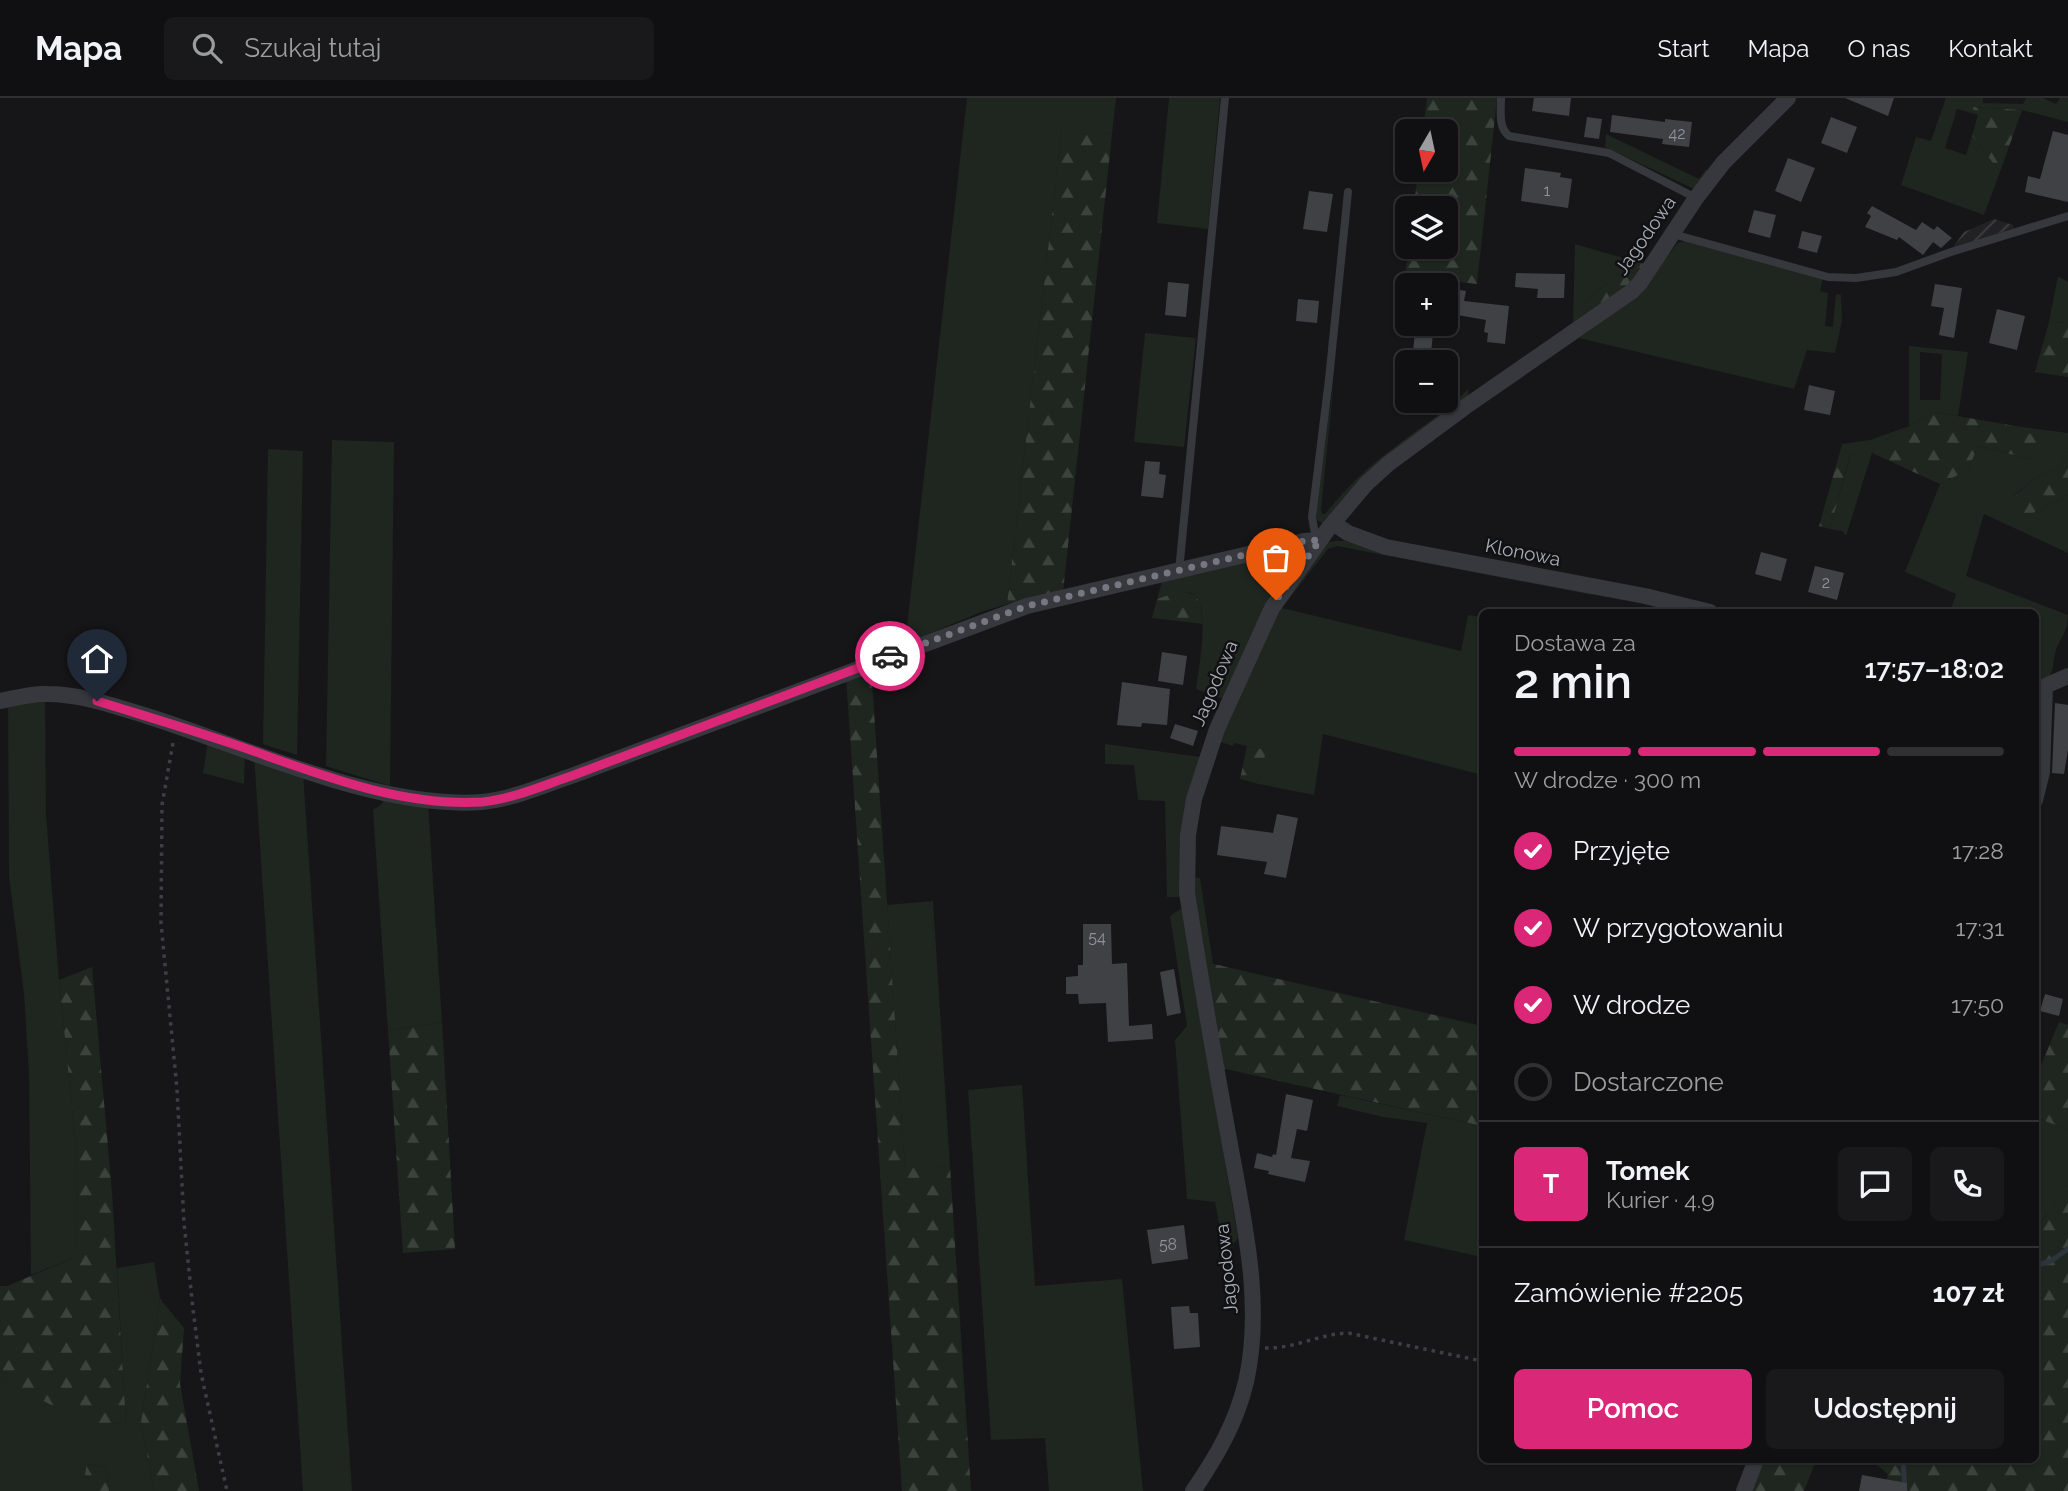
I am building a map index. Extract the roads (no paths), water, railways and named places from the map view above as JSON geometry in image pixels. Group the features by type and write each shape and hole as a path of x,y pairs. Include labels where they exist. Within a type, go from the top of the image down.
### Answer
{"street":[{"name":"Jagodowa","path":"1193,1491 1230,1432 1246,1381 1253,1317 1251,1275 1187,893 1188,835 1194,799 1223,713 1266,617 1318,540 1366,484 1388,464 1465,407 1640,283 1696,198 1723,163 1788,98"},
{"name":"Klonowa","path":"1333,523 1348,533 1386,547 1645,596 1698,609"},
{"path":"0,701 46,693 97,701 335,780 399,795 444,801 484,802 522,793 574,775 1027,606 1318,540"},
{"path":"2039,784 2042,772 2040,686 2068,676"},
{"path":"1744,1491 1755,1463"}],"lane":[{"path":"1179,571 1225,98"},
{"path":"1502,98 1502,124 1509,136 1609,153 1696,198"},
{"path":"1318,540 1312,517 1348,192"},
{"path":"1673,234 1828,277 1856,278 1896,272 2068,216"}],"waterway":[{"path":"2039,1265 2051,1261 2068,1249"},
{"path":"1903,1463 1905,1491"}]}
